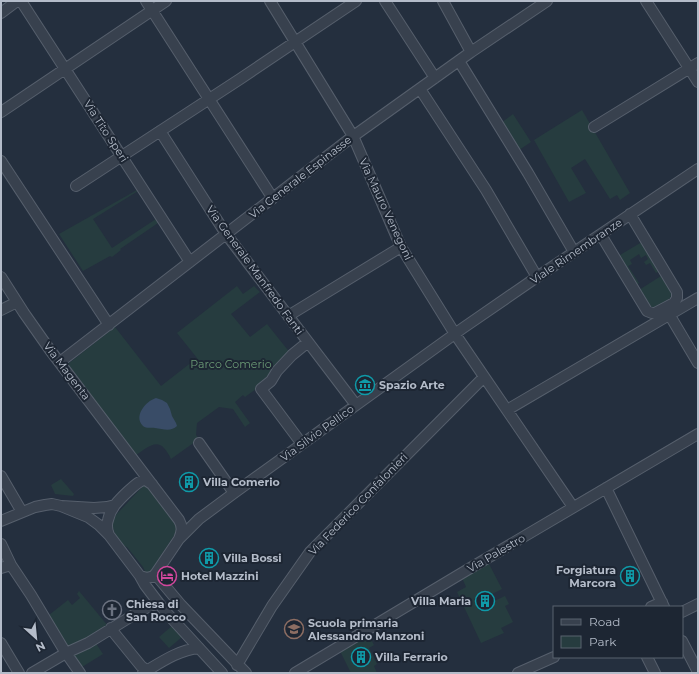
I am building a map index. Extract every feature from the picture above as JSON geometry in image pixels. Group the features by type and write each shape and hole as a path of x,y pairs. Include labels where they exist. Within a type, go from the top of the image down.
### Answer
{"street":[{"path":"1,12 16,1"},
{"name":"Via Tito Speri","path":"21,1 190,262"},
{"path":"146,1 272,199"},
{"path":"1,112 166,1"},
{"name":"Via Mauro Venegoni","path":"270,1 353,136 401,248 455,334 573,507"},
{"path":"76,186 356,1"},
{"path":"385,1 436,78"},
{"path":"443,1 471,52"},
{"name":"Via Generale Espinasse","path":"60,362 353,136 458,61 547,1"},
{"path":"646,1 694,66 698,82"},
{"path":"458,61 528,173 574,252"},
{"path":"594,128 694,66"},
{"path":"420,89 486,190 537,277"},
{"name":"Via Generale Manfredo Fanti","path":"160,131 226,234 356,405"},
{"path":"1,162 109,325"},
{"name":"Viale Rimembranze","path":"455,334 698,169"},
{"path":"630,214 676,292 677,298 669,314"},
{"path":"601,234 646,310 650,313 669,314"},
{"path":"288,316 401,248"},
{"name":"Via Magenta","path":"1,277 60,362 179,520"},
{"path":"507,410 698,298"},
{"path":"1,310 17,302"},
{"path":"655,313 674,302"},
{"path":"669,314 698,363"},
{"name":"Via Silvio Pellico","path":"155,574 179,539 199,519 455,334"},
{"path":"302,444 260,389 270,381 292,355 308,342"},
{"name":"Via Federico Confalonieri","path":"238,665 272,606 310,552 484,376"},
{"name":"Via Palestro","path":"295,673 698,434"},
{"path":"199,442 234,494"},
{"path":"136,463 140,471 136,484"},
{"path":"1,476 22,512"},
{"path":"109,535 107,522 115,505 136,484 143,480 148,481 152,485"},
{"path":"606,488 663,604"},
{"path":"1,521 36,507 52,504 94,508 115,505"},
{"path":"61,506 88,517 109,535 159,604 222,673"},
{"path":"179,520 194,522 199,519"},
{"path":"179,520 182,526 179,539"},
{"path":"1,544 6,567 31,595 66,654 80,673"},
{"path":"140,576 149,578 155,574 177,598 181,605"},
{"path":"32,673 86,644 145,608 159,604 164,599 170,597 181,605 246,673"},
{"path":"683,612 698,604"},
{"path":"111,628 146,672 171,657 187,650 199,648"},
{"path":"171,657 185,644 187,641 187,636"},
{"path":"1,643 19,673"},
{"path":"683,643 698,672"},
{"path":"525,672 553,658"},
{"path":"648,658 655,673"}],"green space":[{"path":"582,110 630,193 620,200 617,195 610,199 585,159 571,168 586,193 569,202 534,140"},
{"path":"513,114 531,142 519,150 501,123"},
{"path":"137,190 138,191 93,219 112,248 156,219 158,223 120,249 121,250 112,257 110,256 83,271 59,234"},
{"path":"642,242 659,271 656,273 650,263 646,265 644,262 648,259 646,255 641,258 639,254 630,260 632,264 628,266 639,283 636,285 620,258 620,255"},
{"path":"661,276 671,292 670,298 654,308 650,307 639,290"},
{"name":"Parco Comerio","path":"237,286 243,294 254,286 260,292 231,314 250,337 267,324 291,354 260,386 245,397 243,395 235,402 250,423 245,427 233,409 219,407 197,423 196,435 199,439 171,459 165,449 161,445 157,444 150,446 136,455 68,364 115,327 161,386 197,358 177,333"},
{"path":"61,479 74,494 73,496 55,494 51,485"},
{"path":"145,485 176,525 177,531 149,573 146,573 127,547 124,546 116,536 112,523 115,516"},
{"path":"488,562 502,589 490,595 489,592 474,599 481,612 491,605 490,603 505,596 509,604 505,606 513,622 501,628 504,633 481,643 457,592 466,587 461,579"},
{"path":"79,591 108,626 69,648 49,615 68,600 72,605 80,598 77,594"},
{"path":"172,626 182,637 169,648 159,637"},
{"path":"368,634 374,645 369,648 377,664 374,666 377,673 351,673 340,651"},
{"path":"95,642 103,654 82,667 73,654"}],"water":[{"path":"156,398 167,403 177,426 175,428 167,430 146,427 140,422 139,418 142,409 148,402"}],"place":[{"name":"Spazio Arte","path":"365,385"},
{"name":"Villa Comerio","path":"189,482"},
{"name":"Villa Bossi","path":"209,558"},
{"name":"Hotel Mazzini","path":"167,576"},
{"name":"Forgiatura Marcora","path":"630,576"},
{"name":"Villa Maria","path":"485,601"},
{"name":"Chiesa di San Rocco","path":"112,610"},
{"name":"Scuola primaria Alessandro Manzoni","path":"294,629"},
{"name":"Villa Ferrario","path":"361,657"}]}
